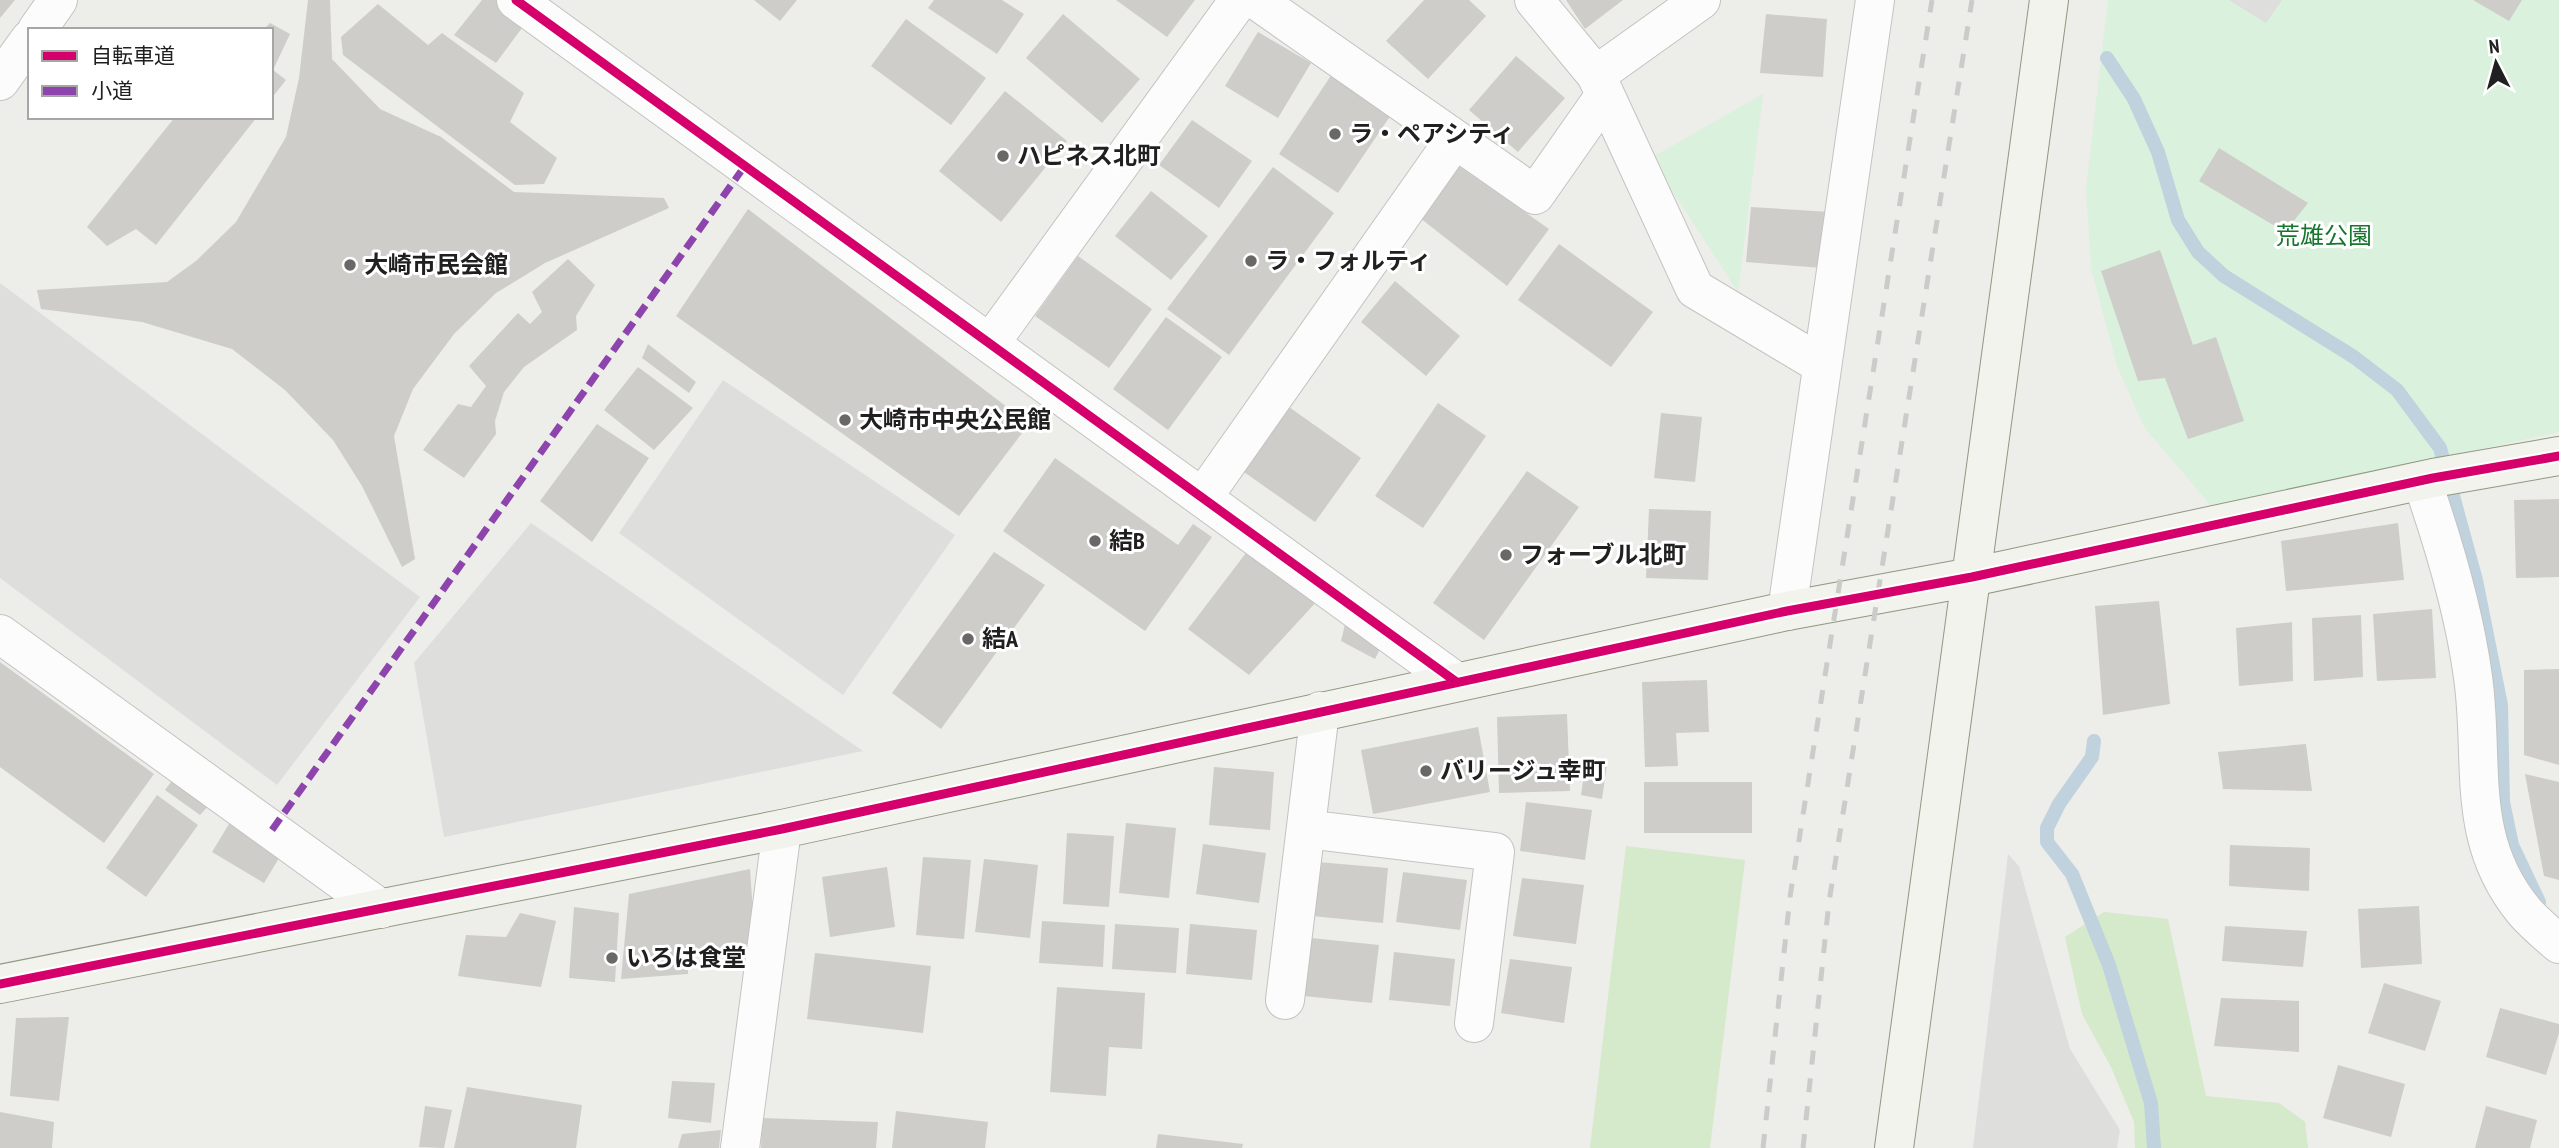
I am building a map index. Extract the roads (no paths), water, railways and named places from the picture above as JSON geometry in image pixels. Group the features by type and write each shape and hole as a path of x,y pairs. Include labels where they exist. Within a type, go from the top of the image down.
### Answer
{"street":[{"path":"38,28 58,0"},
{"path":"516,0 1455,681"},
{"path":"991,342 1239,0"},
{"path":"1256,0 1535,195 1600,85 1701,0"},
{"path":"1534,0 1600,85 1695,289 1822,365"},
{"path":"1787,611 1875,0"},
{"path":"1894,1148 2049,0"},
{"path":"0,81 28,43"},
{"path":"1203,497 1455,139"},
{"path":"0,984 782,829 1787,611 1972,578 2428,479 2559,456"},
{"path":"2428,479 2462,617 2473,678 2480,810 2494,863 2524,911 2559,944"},
{"path":"0,634 381,909"},
{"path":"1285,1000 1320,711"},
{"path":"740,1148 782,829"},
{"path":"1306,829 1495,852 1474,1023"}],"waterway":[{"path":"2107,58 2134,99 2158,152 2178,220 2198,252 2224,276 2354,357 2397,390 2440,448 2476,580 2501,705 2503,802 2512,845 2539,902"},
{"path":"2094,741 2092,757 2059,804 2047,828 2047,842 2072,874 2109,965 2151,1103 2154,1148"}],"railway":[{"path":"1763,1148 1790,897 1932,0"},
{"path":"1803,1148 1829,902 1972,0"}],"place":[{"name":"ラ・ペアシティ","path":"1335,134"},
{"name":"ハピネス北町","path":"1003,156"},
{"name":"ラ・フォルティ","path":"1251,261"},
{"name":"大崎市民会館","path":"350,265"},
{"name":"大崎市中央公民館","path":"845,420"},
{"name":"結B","path":"1095,541"},
{"name":"フォーブル北町","path":"1506,555"},
{"name":"結A","path":"968,639"},
{"name":"バリージュ幸町","path":"1426,771"},
{"name":"いろは食堂","path":"612,958"}],"park label":[{"name":"荒雄公園","path":"2324,236"}]}
